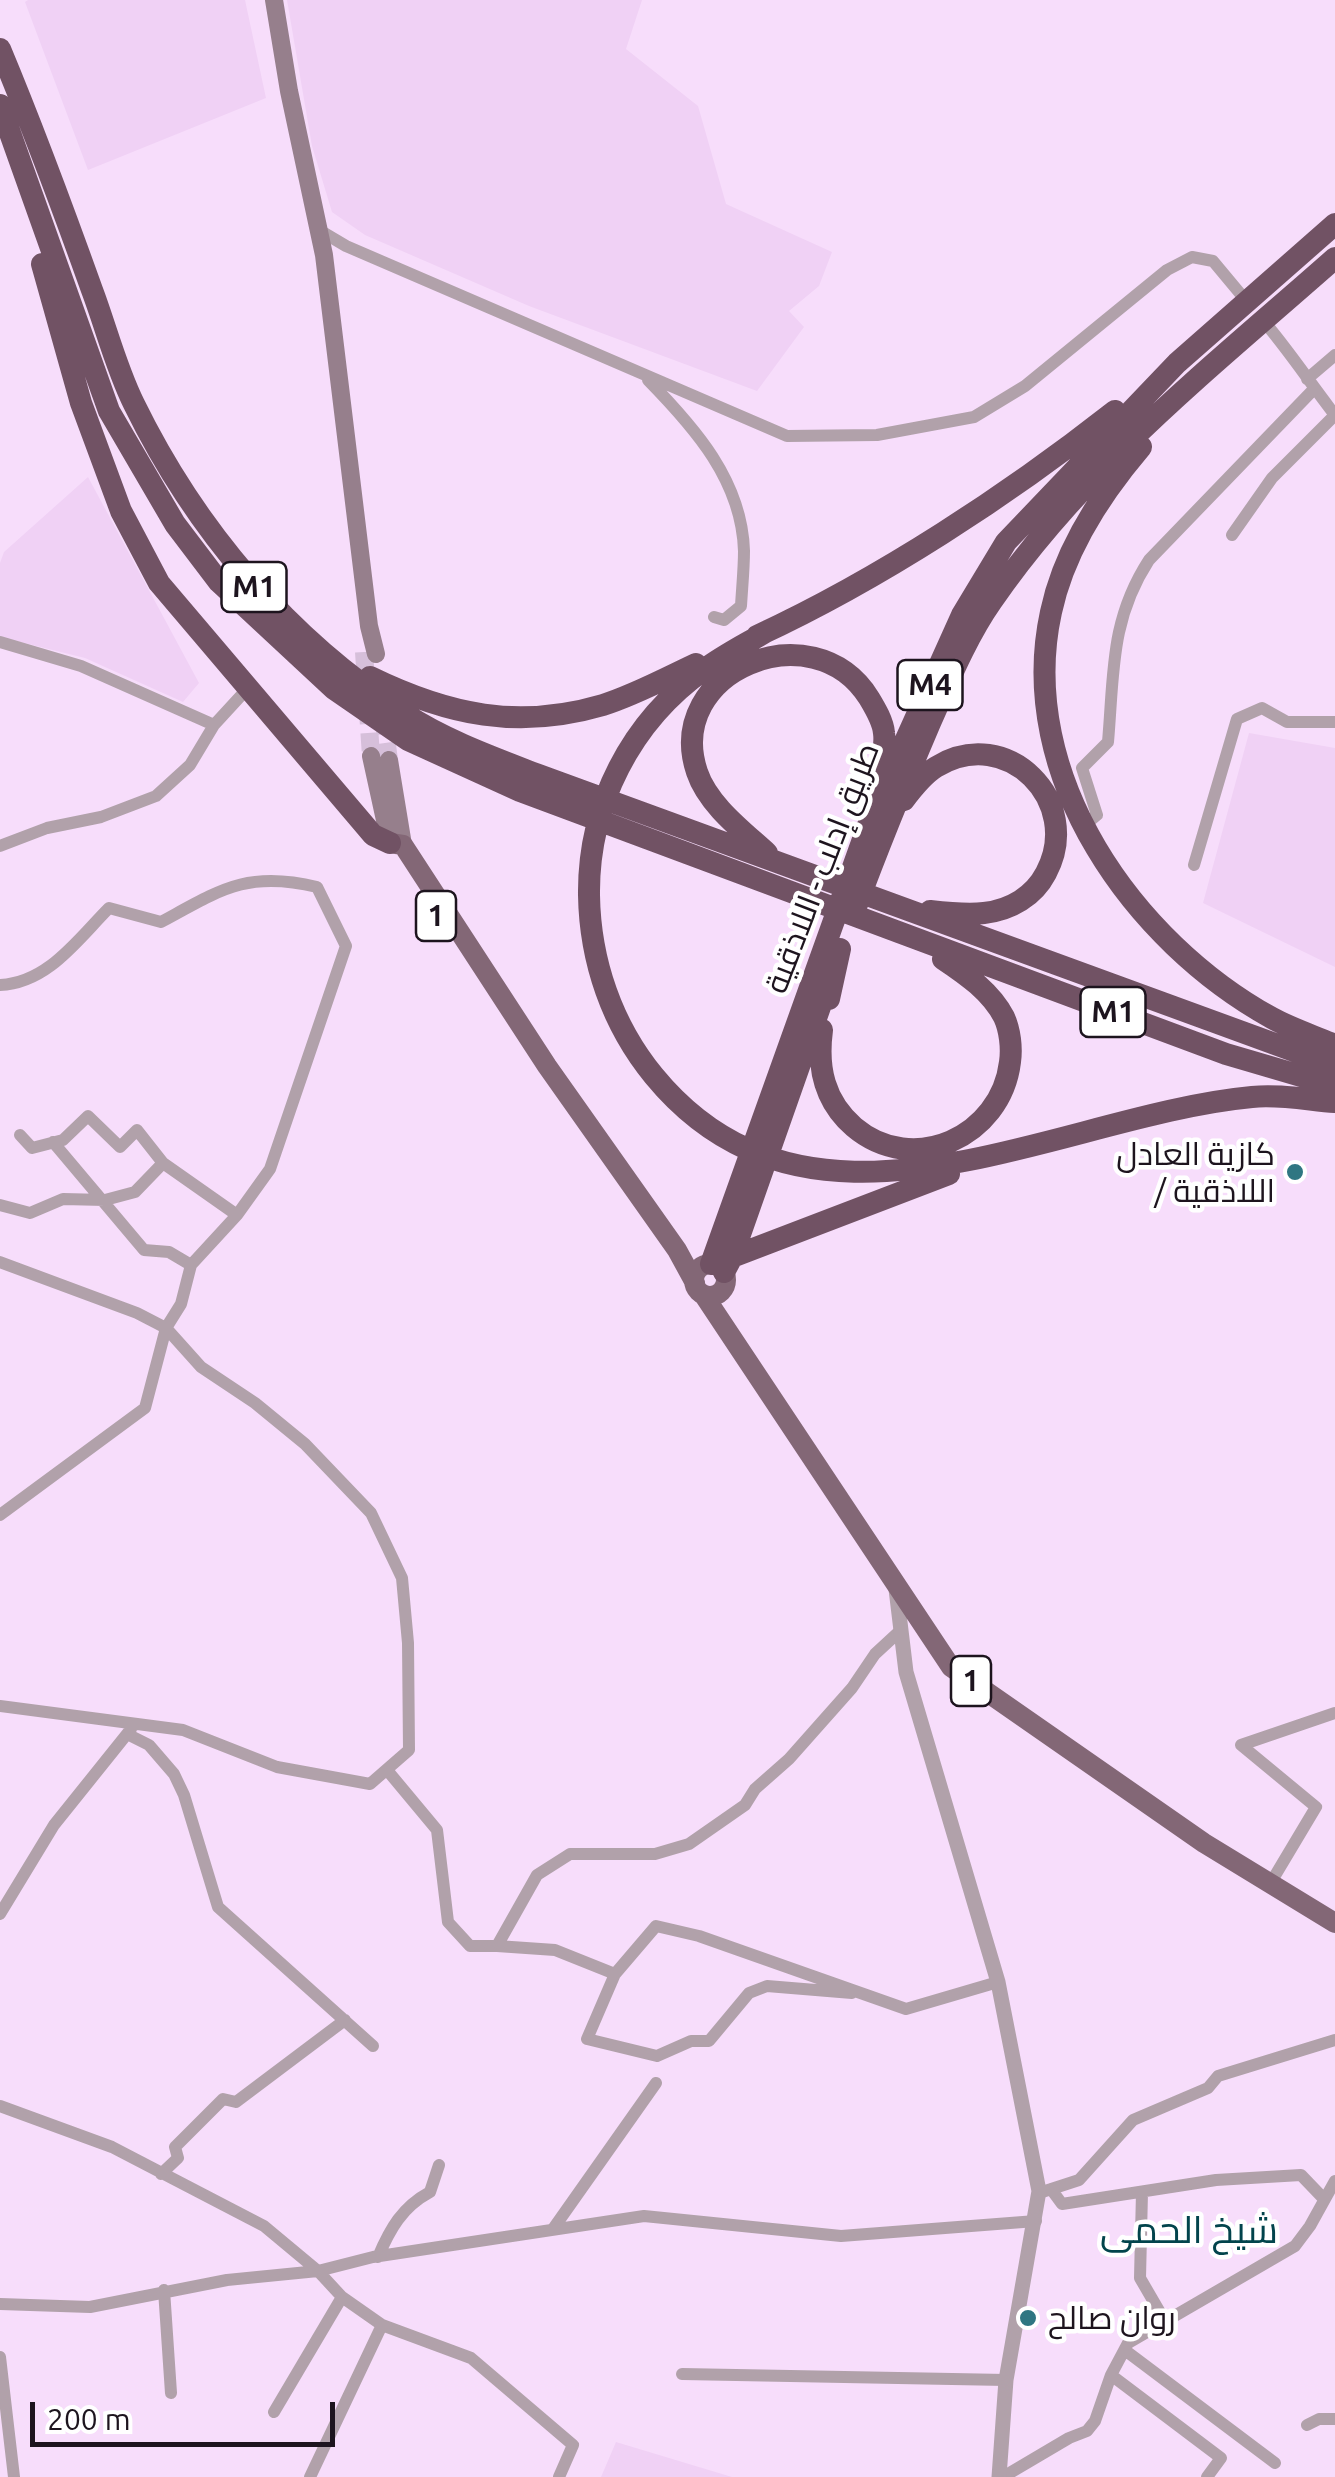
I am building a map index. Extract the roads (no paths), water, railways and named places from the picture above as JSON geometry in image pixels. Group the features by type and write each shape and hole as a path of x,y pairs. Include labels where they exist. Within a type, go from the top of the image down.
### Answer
{"highway":[{"name":"M1","path":"0,49 132,400 168,470 251,583 353,678 408,716 472,748 786,866 896,919 1226,1054 1335,1086"},
{"name":"M1","path":"0,105 109,411 152,490 219,582 334,689 408,740 520,791 785,892 896,919 1335,1066"},
{"path":"0,105 80,403 122,510 159,583 372,835 396,844"},
{"name":"طريق إدلب - اللاذقية","path":"713,1275 879,820 962,615 1006,542 1176,363 1335,224"},
{"name":"طريق إدلب - اللاذقية","path":"713,1275 840,949 879,820 990,604 1043,532 1096,472 1335,258"},
{"path":"1176,363 1064,451 954,524 706,668 654,714 620,763 599,812 589,868 589,911 595,952 620,1025 639,1058 668,1093 723,1135 760,1153 801,1166 872,1174 1003,1154 1256,1096 1335,1102"},
{"path":"1198,379 1111,483 1082,532 1051,611 1045,656 1052,740 1062,779 1084,826 1124,889 1154,924 1225,987 1274,1019 1335,1045"},
{"path":"332,658 404,693 462,713 521,718 570,713 606,704 770,630"},
{"path":"786,866 711,797 697,773 692,743 696,718 708,696 749,662 772,655 821,659 844,670 862,687 884,730 879,820"},
{"path":"879,820 936,767 958,757 988,756 1005,758 1041,784 1058,830 1055,854 1044,878 1032,893 1011,907 986,913 896,919"},
{"path":"840,949 818,1056 825,1088 841,1116 866,1136 896,1148 924,1150 952,1142 977,1128 996,1106 1008,1081 1012,1050 1005,1020 987,993 896,919"},
{"path":"713,1275 1003,1154"}],"main road":[{"path":"274,0 319,230 370,653"},
{"path":"380,758 396,844"},
{"name":"1","path":"396,844 398,861 470,965 492,982 677,1250 713,1275 724,1323 951,1667 1204,1844 1335,1923"}],"street":[{"path":"319,230 362,254 787,436 878,436 974,417 1024,386 1167,270 1192,257 1213,261 1295,358 1335,415 1272,478 1232,535"},
{"path":"1084,826 1096,816 1082,768 1108,742 1118,627 1130,589 1149,560 1335,354"},
{"path":"643,375 687,420 726,476 739,517 744,550 741,606 724,620 714,618"},
{"path":"0,642 81,666 214,725"},
{"path":"0,846 46,828 101,817 156,796 190,765 214,725 248,688"},
{"path":"1194,865 1238,719 1262,708 1287,722 1335,722"},
{"path":"0,985 13,985 46,972 110,908 161,922 224,888 242,884 286,880 316,887 346,946 270,1170 237,1214 191,1264 181,1304 166,1328 145,1408 0,1515"},
{"path":"20,1134 32,1148 62,1140 88,1116 120,1146 137,1130 163,1162 237,1214"},
{"path":"53,1142 144,1250 168,1252 191,1264"},
{"path":"0,1206 30,1212 64,1199 104,1200 135,1192 163,1162"},
{"path":"0,1262 166,1328 200,1367 255,1403 305,1444 371,1513 402,1578 408,1643 409,1750 370,1784 277,1767 184,1730 131,1729 0,1706"},
{"path":"896,1585 906,1672 998,1982 1045,2191 1006,2380 1001,2477"},
{"path":"496,1946 537,1876 570,1854 655,1854 689,1844 744,1805 755,1789 789,1760 852,1688 875,1654 901,1630"},
{"path":"1270,1884 1316,1807 1241,1745 1335,1713"},
{"path":"0,1914 54,1825 131,1729"},
{"path":"131,1729 174,1774 218,1907 373,2046"},
{"path":"387,1770 437,1830 448,1922 470,1946 555,1950 616,1974"},
{"path":"864,1994 767,1986 749,1993 708,2041 691,2041 656,2056 587,2039 616,1974 656,1926 699,1936 864,1994 906,2009 998,1982"},
{"path":"161,2174 178,2158 176,2147 223,2100 236,2102 345,2020"},
{"path":"1045,2191 1079,2180 1133,2120 1208,2088 1218,2076 1335,2040"},
{"path":"554,2230 656,2084"},
{"path":"0,2106 112,2148 264,2226 318,2271 342,2297 382,2326 471,2358 573,2446 559,2477"},
{"path":"378,2257 392,2226 415,2200 430,2192 439,2165"},
{"path":"1045,2191 1062,2204 1216,2180 1301,2175 1324,2199"},
{"path":"1001,2477 1068,2438 1087,2432 1128,2343 1295,2246 1335,2181"},
{"path":"1142,2192 1140,2278 1165,2320"},
{"path":"0,2304 90,2307 164,2290 318,2271 378,2257 644,2216 841,2236 1036,2221"},
{"path":"164,2290 171,2393"},
{"path":"274,2412 342,2297"},
{"path":"310,2477 382,2326"},
{"path":"1126,2351 1275,2463"},
{"path":"0,2357 14,2477"},
{"path":"682,2374 1006,2380"},
{"path":"1111,2375 1221,2458 1208,2477"},
{"path":"1306,2425 1319,2419 1335,2419"}],"tunnel":[{"path":"364,652 371,756"},
{"path":"383,716 389,760"}],"place":[{"name":"كازية العادل / اللاذقية","path":"1295,1172"},
{"name":"روان صالح","path":"1028,2318"}],"district":[{"name":"شيخ الحمى","path":"1189,2230"}]}
